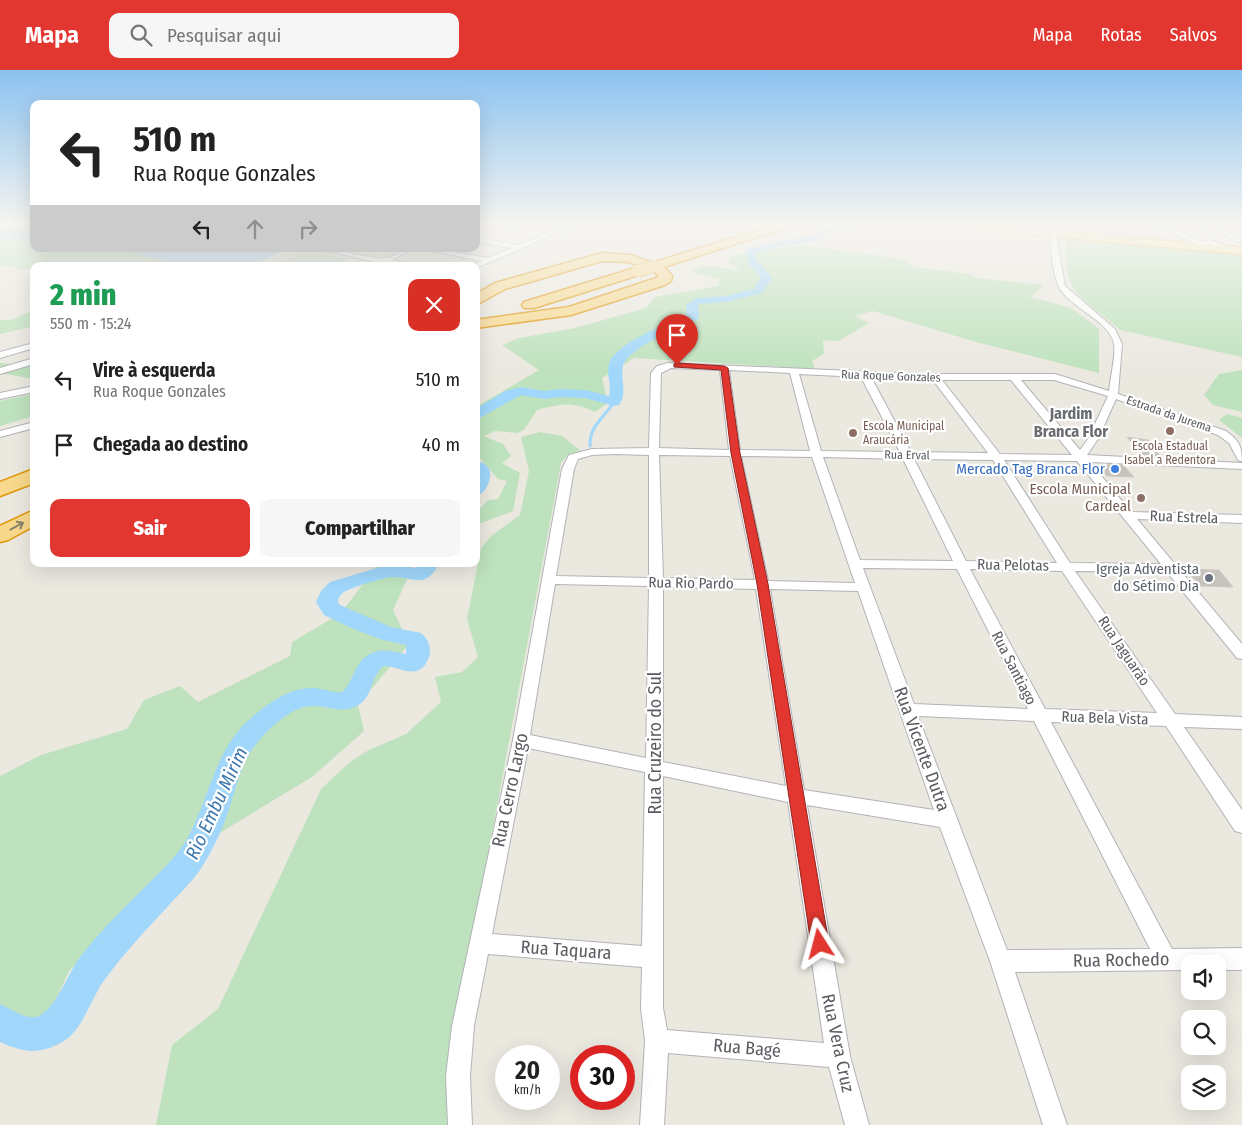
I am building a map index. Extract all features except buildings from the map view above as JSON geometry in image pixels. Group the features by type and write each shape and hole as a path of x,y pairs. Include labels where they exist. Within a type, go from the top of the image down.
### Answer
{"highway":[{"path":"480,298 493,289 538,274"},
{"path":"480,321 602,274"},
{"path":"521,297 579,284 611,274"},
{"path":"480,323 551,315 581,308 660,282 666,278 664,274"},
{"path":"518,280 507,287 522,291 579,284"},
{"path":"579,284 553,303 555,308 581,308"},
{"path":"480,310 494,306"},
{"path":"0,490 30,478"},
{"path":"0,536 30,518"}],"street":[{"path":"1059,274 1062,286 1070,296 1112,331 1118,344 1113,395 1093,439 1079,458"},
{"path":"0,355 30,346"},
{"path":"0,371 30,362"},
{"name":"Rua Roque Gonzales","path":"666,365 936,378 1055,377 1113,395"},
{"name":"Rua Cruzeiro do Sul","path":"652,1125 657,1041 652,1008 656,582 654,452 656,373 666,365"},
{"name":"Rua Vera Cruz","path":"724,368 735,453 762,584 838,1056 857,1125"},
{"name":"Rua Vicente Dutra","path":"794,371 816,454 947,820 1001,961 1055,1125"},
{"name":"Rua Santiago","path":"865,375 878,397 960,564 1166,959"},
{"path":"1014,377 1242,654"},
{"name":"Rua Jaguarão","path":"936,378 996,456 1066,567 1242,826"},
{"path":"0,396 30,390"},
{"name":"Estrada da Jurema","path":"1113,395 1222,433 1233,441 1242,458"},
{"path":"0,434 30,426"},
{"name":"Rua Erval","path":"573,457 592,452 996,456 1242,466"},
{"name":"Rua Cerro Largo","path":"460,1125 458,1076 463,1026 521,740 568,469 573,457"},
{"name":"Rua Estrela","path":"1126,515 1242,519"},
{"name":"Rua Pelotas","path":"856,564 1170,568"},
{"name":"Rua Rio Pardo","path":"549,580 863,587"},
{"name":"Rua Bela Vista","path":"908,710 1242,723"},
{"path":"521,740 797,796 947,820"},
{"name":"Rua Taquara","path":"479,943 652,957"},
{"name":"Rua Rochedo","path":"1001,961 1242,959"},
{"name":"Rua Bagé","path":"657,1041 838,1056"}],"green space":[{"path":"697,274 971,274 977,278 1044,285 1031,297 1071,308 1099,329 1099,373 976,342 873,311 855,316 869,323 838,341 823,340 824,354 812,361 815,369 634,358 602,378 608,403 595,412 573,405 553,406 537,410 524,430 517,433 495,431 484,436 503,444 511,456 502,463 520,473 513,511 480,523 480,509 488,500 498,499 507,481 498,479 480,459 480,405 539,370 502,345 519,338 575,328 646,308 655,297 718,286 720,279"},
{"path":"1068,274 1242,274 1242,357 1120,330 1085,301 1070,281"},
{"path":"30,312 30,327 0,334 0,320 11,320"},
{"path":"0,363 30,366 30,378 0,373"},
{"path":"1242,370 1242,412 1213,405 1204,395 1219,374"},
{"path":"30,392 30,417 0,426 0,401 29,395"},
{"path":"1227,414 1242,418 1242,438 1219,420"},
{"path":"540,432 562,436 580,450 566,457 561,463 448,1069 451,1125 156,1125 172,1045 218,1009 321,789 351,761 369,750 406,734 441,702 435,677 462,672 478,657 467,619 477,567 480,567 481,548 491,536 520,515 529,471 521,437"},
{"path":"376,567 413,567 393,610 409,644 358,705 364,731 312,777 193,849 69,971 47,1019 0,1034 0,776 41,755 127,729 144,700 180,686 198,702 290,656 292,642 341,613"}],"waterway":[{"name":"Rio Embu Mirim","path":"480,413 510,394 521,391 544,395 561,393 586,394 614,402 618,389 615,370 617,361 622,355 660,330 693,317 692,305 697,301 726,299 758,291 767,278 763,274"},
{"path":"590,446 592,433 614,402"},
{"name":"Rio Embu Mirim","path":"480,468 480,478"},
{"name":"Rio Embu Mirim","path":"0,1022 13,1030 31,1035 44,1032 58,1024 70,1007 83,982 101,958 189,862 212,818 234,757 240,746 261,723 276,711 303,698 316,697 341,701 351,698 360,687 372,662 378,659 396,659 412,664 418,657 418,643 413,638 388,634 359,623 332,610 327,602 328,596 337,587 390,570 418,575 425,571 427,567"}],"place":[{"name":"Escola Estadual Isabel a Redentora","path":"1170,431"},
{"name":"Escola Municipal Araucária","path":"853,433"},
{"name":"Mercado Tag Branca Flor","path":"1115,469"},
{"name":"Escola Municipal Cardeal","path":"1141,498"},
{"name":"Igreja Adventista do Sétimo Dia","path":"1209,578"}],"district":[{"name":"Jardim Branca Flor","path":"1071,422"}],"route":[{"path":"677,365 724,368 735,453 762,584 820,944"}]}
